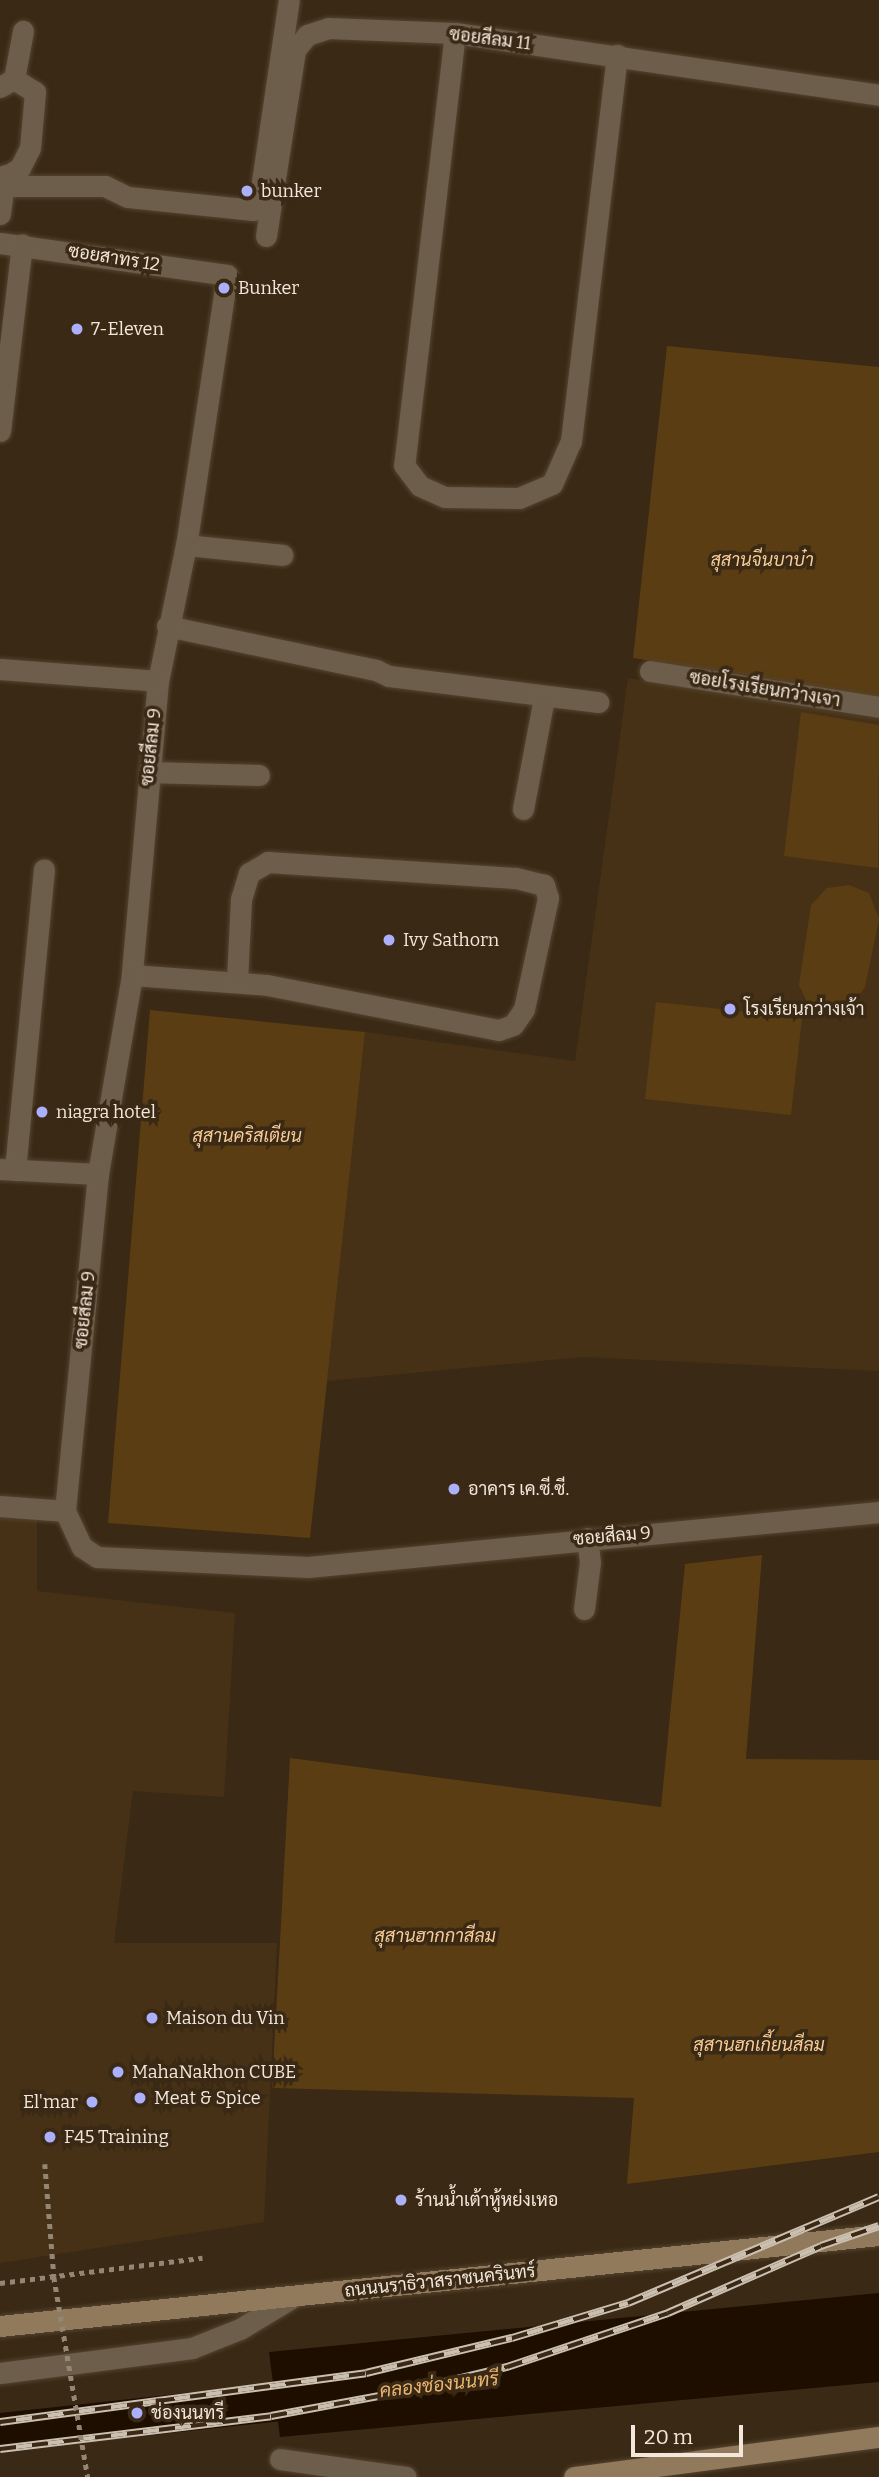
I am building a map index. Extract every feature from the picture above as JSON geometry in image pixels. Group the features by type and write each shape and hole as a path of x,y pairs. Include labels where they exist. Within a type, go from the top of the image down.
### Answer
{"main road":[{"name":"ถนนนราธิวาสราชนครินทร์","path":"0,2326 879,2235"},
{"path":"574,2477 879,2437"}],"street":[{"path":"4,177 104,186 128,197 253,210 259,202 289,0"},
{"name":"ซอยสีลม 11","path":"266,236 295,50 307,35 328,28 455,33 879,95"},
{"path":"4,177 20,167 30,148 35,92 7,83 23,31"},
{"path":"455,33 404,465 420,486 445,497 519,498 552,484 571,441 617,55"},
{"path":"0,214 4,177"},
{"name":"ซอยสาทร 12","path":"0,243 227,275"},
{"path":"0,430 22,244"},
{"name":"ซอยสีลม 9","path":"227,275 186,545 167,626 158,681 132,975 98,1174 65,1511 82,1547 97,1558 308,1567 587,1538 879,1512"},
{"path":"186,545 282,555"},
{"path":"167,626 376,670 389,676 544,698 598,702"},
{"path":"0,669 158,681"},
{"name":"ซอยโรงเรียนกว่างเจา","path":"650,671 879,707"},
{"path":"523,809 544,698"},
{"path":"149,772 258,775"},
{"path":"132,975 237,982 499,1030 513,1025 524,1009 548,898 544,885 514,878 268,862 249,873 241,898 237,982"},
{"path":"44,869 7,1170 98,1174"},
{"path":"0,1506 65,1511"},
{"path":"584,1609 590,1562 587,1538"},
{"path":"0,2373 192,2348 240,2329 293,2297"},
{"path":"280,2459 406,2477"}],"path":[{"path":"45,2164 54,2277 88,2477"},
{"path":"0,2283 202,2258"}],"shaded area":[{"name":"โรงเรียนกว่างเจ้า","path":"628,678 879,719 879,1371 583,1357 327,1381 365,1032 575,1061"},
{"path":"0,1515 37,1518 37,1591 235,1613 224,1797 133,1791 114,1943 277,1943 264,2222 0,2263"}],"green space":[{"name":"สุสานจีนบาบ๋า","path":"667,346 879,367 879,697 633,658"},
{"path":"801,712 879,725 878,868 784,856"},
{"path":"849,885 869,893 879,919 865,987 854,1004 830,1009 807,1002 799,985 811,905 827,888"},
{"path":"656,1002 802,1018 791,1115 645,1099"},
{"name":"สุสานคริสเตียน","path":"150,1010 365,1032 310,1538 108,1523"},
{"path":"762,1555 746,1759 879,1760 879,2152 627,2184 634,2098 272,2088 290,1758 661,1807 685,1564"}],"water":[{"path":"879,2293 879,2382 280,2437 269,2352"}],"waterway":[{"name":"คลองช่องนนทรี","path":"0,2432 327,2397"}],"railway":[{"path":"0,2422 366,2373 512,2338 628,2303 879,2197"},
{"path":"0,2449 271,2416 411,2390 507,2367 668,2313 821,2246 879,2226"}],"place":[{"name":"bunker","path":"247,191"},
{"name":"Bunker","path":"224,288"},
{"name":"7-Eleven","path":"77,329"},
{"name":"Ivy Sathorn","path":"389,940"},
{"name":"โรงเรียนกว่างเจ้า","path":"730,1009"},
{"name":"niagra hotel","path":"42,1112"},
{"name":"อาคาร เค.ซี.ซี.","path":"454,1489"},
{"name":"Maison du Vin","path":"152,2018"},
{"name":"MahaNakhon CUBE","path":"118,2072"},
{"name":"Meat & Spice","path":"140,2098"},
{"name":"El'mar","path":"92,2102"},
{"name":"F45 Training","path":"50,2137"},
{"name":"ร้านน้ำเต้าหู้หย่งเหอ","path":"401,2200"},
{"name":"ช่องนนทรี","path":"137,2413"}],"park label":[{"name":"สุสานฮากกาสีลม","path":"435,1936"},
{"name":"สุสานฮกเกี้ยนสีลม","path":"759,2045"}]}
